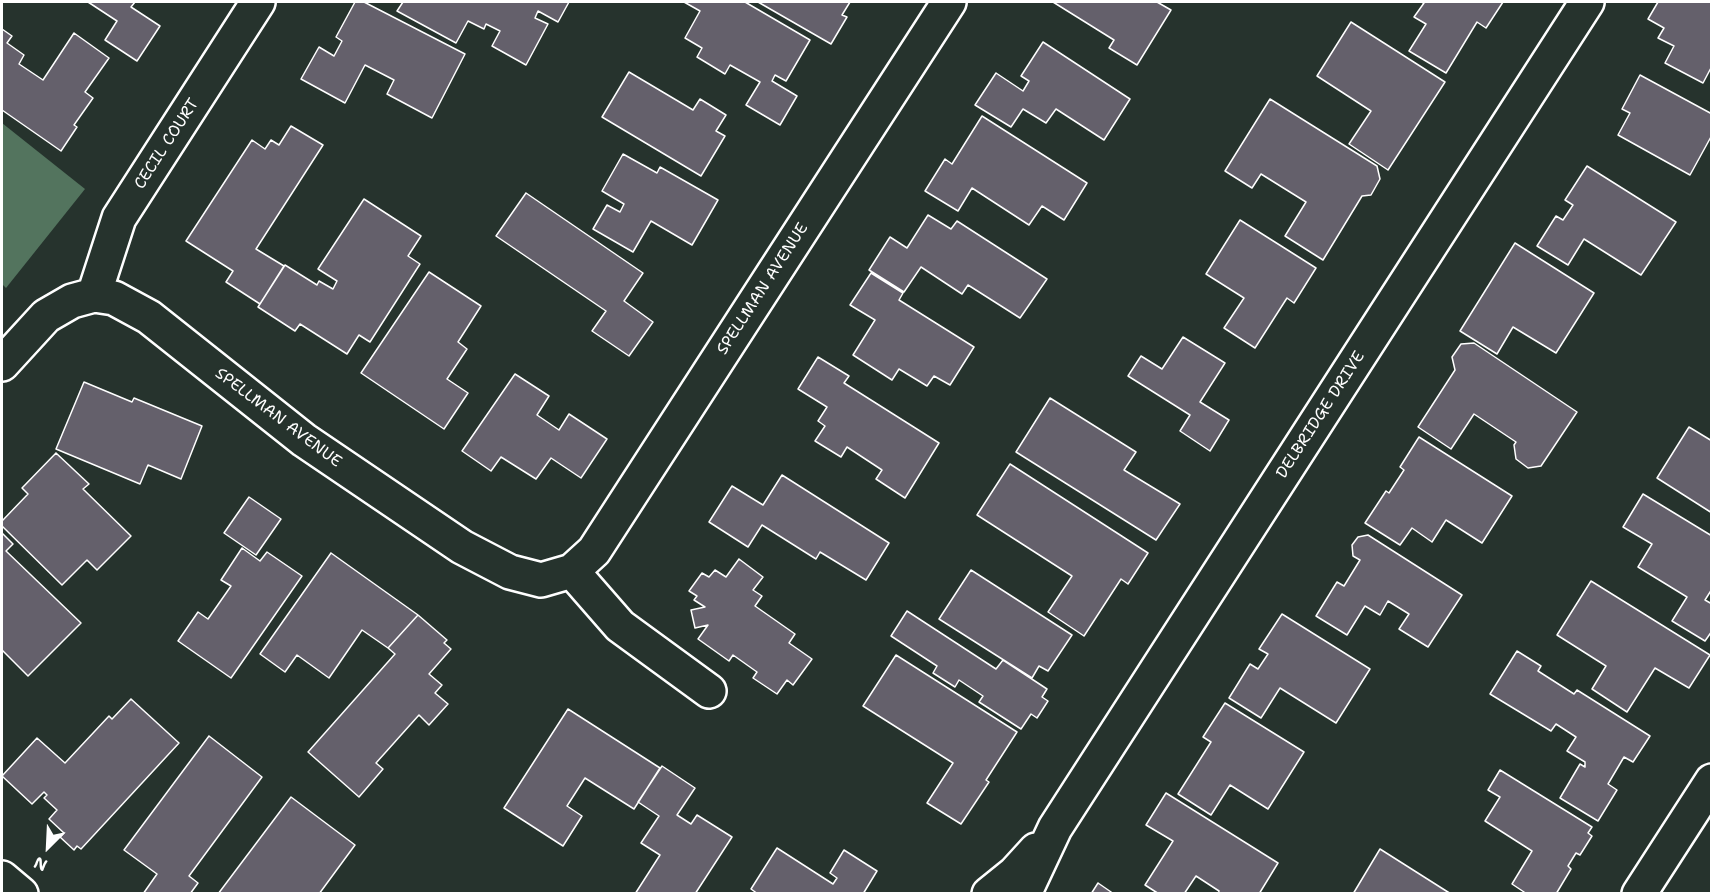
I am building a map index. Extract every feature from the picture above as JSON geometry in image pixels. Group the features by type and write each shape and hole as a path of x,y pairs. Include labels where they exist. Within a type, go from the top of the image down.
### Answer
{"street":[{"name":"CECIL COURT","path":"94,295 119,218 258,2"},
{"name":"SPELLMAN AVENUE","path":"94,295 114,298 150,317 304,440 462,547 510,572 541,580 572,571 594,551 949,2"},
{"name":"DELBRIDGE DRIVE","path":"1024,894 1055,828 1587,2"},
{"path":"2,364 46,316 72,301 94,295"},
{"path":"572,571 620,626 709,691"},
{"path":"1639,894 1712,781"},
{"name":"DELBRIDGE DRIVE","path":"989,894 1015,873 1055,828"},
{"path":"2,878 21,894"}],"green space":[{"path":"2,123 85,189 6,288 2,284"}],"building":[{"path":"88,2 135,2 131,7 160,26 137,61 105,40 117,21"},
{"path":"355,2 364,2 465,54 432,118 387,94 394,80 365,65 345,103 301,79 319,47 334,56 342,41 336,37"},
{"path":"403,2 569,2 558,22 538,11 535,18 548,24 526,65 492,46 500,31 486,24 484,29 468,21 456,43 397,11"},
{"path":"684,2 745,2 810,40 786,81 775,75 772,81 797,96 780,125 746,105 760,82 730,65 725,74 697,57 702,48 685,38 700,11"},
{"path":"758,2 850,2 842,15 847,17 831,44"},
{"path":"1053,2 1157,2 1171,10 1137,65 1109,48 1114,40"},
{"path":"1421,2 1503,2 1486,28 1477,22 1446,73 1409,51 1426,24 1414,17 1424,3"},
{"path":"1658,2 1712,2 1712,66 1703,83 1665,63 1674,46 1658,38 1664,28 1648,19"},
{"path":"1351,22 1445,82 1388,170 1349,144 1371,111 1317,76"},
{"path":"2,29 12,36 7,43 24,55 19,64 43,80 74,33 109,58 85,92 93,98 74,125 77,127 61,151 2,110"},
{"path":"1043,42 1130,99 1104,140 1056,109 1046,123 1023,109 1011,127 975,105 996,73 1023,91 1029,81 1021,76"},
{"path":"629,72 693,110 700,99 726,115 716,131 725,136 701,176 602,117"},
{"path":"1640,75 1712,114 1712,135 1690,175 1618,135 1630,113 1622,109"},
{"path":"1270,99 1377,166 1380,179 1371,195 1362,196 1323,260 1285,236 1306,202 1261,174 1252,188 1225,171"},
{"path":"982,116 1087,183 1064,220 1042,206 1029,225 972,188 958,211 925,191 945,159 952,164"},
{"path":"291,126 323,145 256,249 284,266 260,304 226,282 233,271 186,241 252,140 265,149 271,140 279,145"},
{"path":"623,154 657,173 660,167 718,200 692,245 651,221 633,252 593,229 607,205 620,212 624,204 602,191"},
{"path":"1587,166 1676,222 1641,275 1584,239 1568,265 1537,246 1556,216 1563,220 1573,205 1565,200"},
{"path":"526,193 643,273 624,301 653,322 629,356 592,331 606,311 496,236"},
{"path":"364,199 421,236 408,256 420,264 370,342 359,335 347,354 300,324 295,331 258,307 285,265 317,285 319,281 333,289 337,281 318,269"},
{"path":"928,215 951,229 957,221 1047,279 1020,318 968,285 962,294 921,267 904,292 869,270 890,237 907,248"},
{"path":"1240,220 1316,268 1294,303 1287,298 1255,348 1224,328 1244,298 1206,274"},
{"path":"1515,243 1594,293 1556,353 1513,327 1497,354 1460,331"},
{"path":"429,272 481,306 458,342 467,349 447,379 468,393 444,429 361,373"},
{"path":"871,273 903,293 899,300 974,347 950,385 934,376 927,386 899,369 892,380 853,355 875,320 850,305"},
{"path":"1183,337 1225,363 1200,402 1229,420 1210,451 1180,431 1190,415 1128,376 1141,356 1162,369"},
{"path":"1474,343 1577,412 1541,466 1528,468 1516,459 1514,445 1516,442 1474,414 1451,449 1418,427 1455,370 1452,357 1461,344"},
{"path":"818,357 849,376 844,383 939,443 905,498 876,479 882,470 847,447 841,457 815,441 825,426 818,421 827,407 798,389"},
{"path":"515,374 549,396 537,415 559,430 569,414 607,439 581,478 551,458 536,479 501,457 491,471 462,451"},
{"path":"84,382 132,402 134,398 202,426 181,479 148,465 140,484 56,449"},
{"path":"1050,398 1136,452 1124,470 1180,504 1156,540 1016,452"},
{"path":"1689,427 1712,441 1712,513 1657,478"},
{"path":"1419,437 1512,496 1482,543 1446,520 1432,542 1412,528 1400,545 1365,523 1386,491 1389,493 1404,470 1400,467"},
{"path":"56,453 89,484 83,489 131,536 97,570 87,560 62,585 2,526 2,521 28,494 22,488"},
{"path":"1010,464 1148,553 1128,584 1121,579 1084,636 1048,612 1072,576 977,515"},
{"path":"782,475 889,543 866,580 820,552 816,559 762,525 748,547 709,522 732,486 763,505"},
{"path":"1643,494 1712,536 1712,589 1705,600 1712,604 1712,631 1705,641 1672,621 1687,597 1638,567 1652,544 1623,527"},
{"path":"249,497 281,519 256,555 224,533"},
{"path":"2,533 13,544 6,551 81,623 28,676 2,650"},
{"path":"1368,535 1462,595 1428,647 1399,629 1409,614 1388,601 1380,615 1365,606 1347,635 1316,616 1337,582 1344,586 1360,560 1353,556 1352,545 1358,537"},
{"path":"242,548 260,561 267,552 302,576 231,678 178,641 198,612 208,619 231,586 221,580"},
{"path":"331,553 418,615 388,648 362,630 329,678 297,655 285,672 260,654"},
{"path":"739,559 763,577 753,590 762,596 755,606 795,634 789,643 812,659 793,685 787,680 777,694 753,678 757,672 733,655 729,661 698,639 708,625 695,628 691,610 705,607 694,600 697,596 689,591 702,573 709,577 715,570 726,577"},
{"path":"971,570 1072,635 1048,671 1039,666 1032,678 939,619"},
{"path":"1591,581 1710,655 1689,688 1655,668 1627,712 1592,689 1606,666 1557,635"},
{"path":"907,611 996,669 1003,660 1047,689 1042,697 1048,701 1037,718 1031,714 1021,729 979,702 983,696 959,680 955,687 933,673 937,666 891,636"},
{"path":"1282,614 1370,669 1336,723 1280,688 1261,718 1229,698 1250,664 1258,669 1268,654 1259,649"},
{"path":"418,615 447,640 444,643 451,649 429,674 442,685 435,693 448,704 429,725 419,715 376,763 383,769 359,797 308,752 395,654 388,648"},
{"path":"1517,651 1541,666 1538,671 1574,694 1577,690 1650,736 1633,762 1624,757 1608,784 1617,790 1598,821 1560,798 1580,764 1585,767 1585,762 1567,751 1576,737 1556,724 1551,731 1490,694"},
{"path":"896,655 1017,732 986,780 989,782 961,824 927,803 953,763 863,706"},
{"path":"131,699 179,743 81,849 77,846 74,850 60,837 64,833 49,819 57,810 44,798 47,795 44,792 32,804 2,776 37,738 65,763 109,716 112,719"},
{"path":"1225,703 1304,752 1268,809 1230,785 1211,815 1178,794 1211,742 1203,737"},
{"path":"568,709 660,768 634,809 585,778 567,806 582,816 563,846 504,808"},
{"path":"209,736 262,777 189,876 198,883 190,894 143,894 157,874 124,850"},
{"path":"662,766 695,788 677,815 691,824 697,815 732,837 695,894 635,894 660,855 641,843 659,816 638,802"},
{"path":"1500,770 1592,827 1588,833 1592,836 1580,855 1576,853 1568,866 1571,869 1556,894 1527,894 1512,884 1532,851 1485,821 1500,797 1488,790"},
{"path":"1166,793 1278,863 1259,894 1218,894 1219,891 1196,876 1184,894 1159,894 1145,885 1173,841 1146,825"},
{"path":"291,797 355,845 319,894 218,894"},
{"path":"777,848 833,884 837,878 830,873 844,850 877,871 863,894 758,894 751,889"},
{"path":"1380,849 1451,894 1353,894"},
{"path":"1098,883 1114,894 1091,894"}]}
